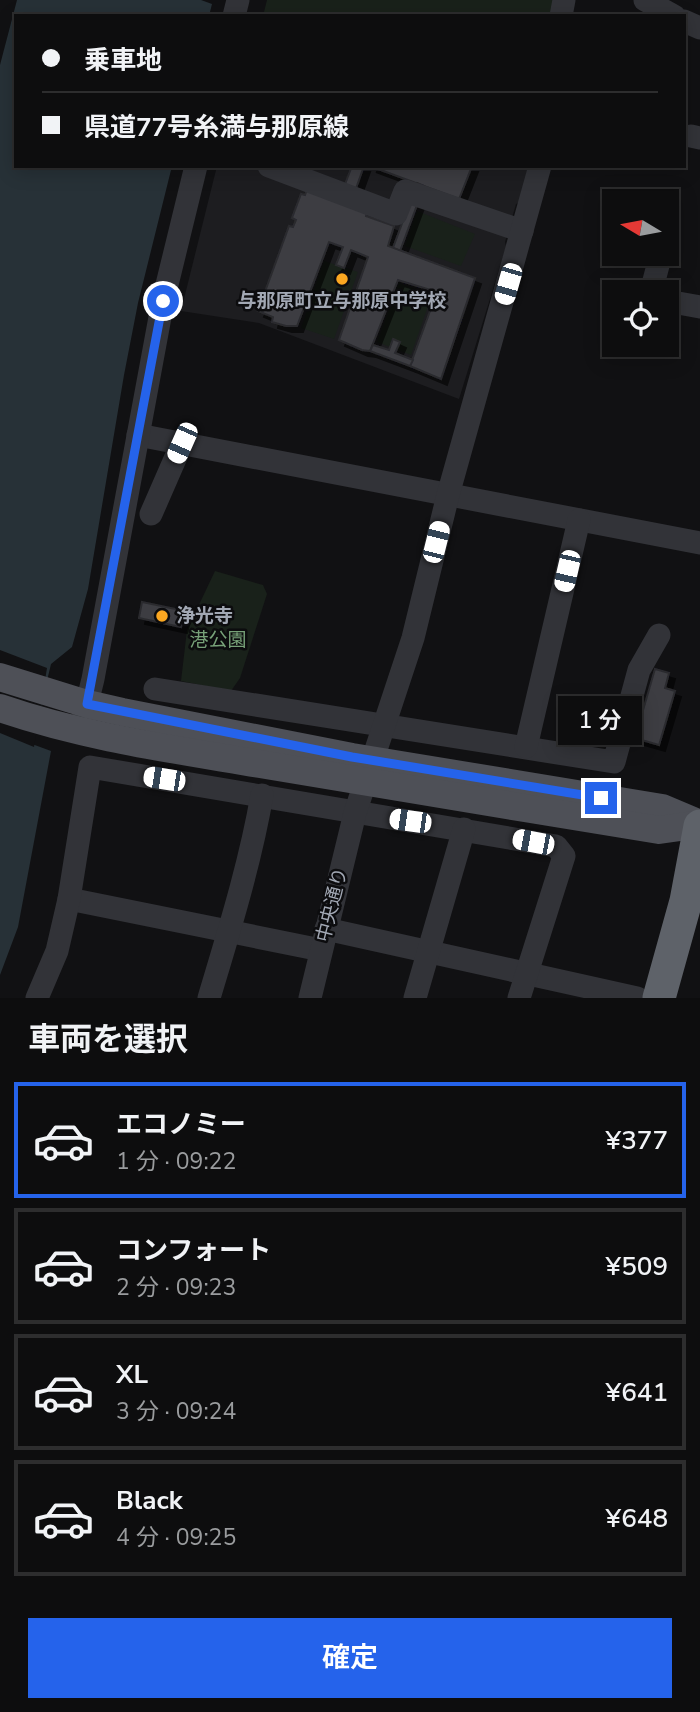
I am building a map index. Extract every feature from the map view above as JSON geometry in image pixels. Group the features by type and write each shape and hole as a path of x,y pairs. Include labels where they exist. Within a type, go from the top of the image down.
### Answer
{"highway":[{"path":"659,998 686,901 700,825"}],"main road":[{"path":"0,677 87,704 368,771 659,830 700,825"},
{"path":"0,708 80,732 368,771"}],"street":[{"path":"645,0 670,14"},
{"path":"80,732 163,301 196,168"},
{"path":"274,168 396,214 405,191 522,231"},
{"name":"中央通り","path":"310,998 355,813 413,638 448,495 539,168"},
{"path":"679,303 700,307"},
{"path":"138,435 700,543"},
{"path":"151,514 182,443"},
{"path":"526,747 579,520"},
{"path":"155,689 614,762 639,670 659,635"},
{"path":"37,998 57,951 69,899 90,767 556,846 564,856 519,998"},
{"path":"209,998 229,932 262,795"},
{"path":"415,998 464,829"},
{"path":"69,899 229,932 429,951 637,998"}],"shaded area":[{"path":"17,0 201,0 212,4 210,14 14,14 14,168 172,168 138,303 88,589 72,647 51,664 32,744 51,751 18,927 0,975 0,65"},
{"name":"与那原町立与那原中学校","path":"217,168 530,168 520,202 516,204 505,242 506,247 459,399 259,323 181,311"}],"green space":[{"path":"267,0 554,0 551,14 264,14"},
{"path":"417,211 475,234 461,266 405,246"},
{"path":"324,261 358,272 334,339 301,328"},
{"path":"399,283 432,295 411,355 377,342"},
{"name":"港公園","path":"215,571 263,585 267,594 240,678 231,691 181,681 187,630"}],"pier":[{"path":"0,650 47,668 34,747 0,733"}],"building":[{"path":"351,168 363,168 355,191 344,187"},
{"path":"375,168 471,168 459,199"},
{"path":"417,183 424,186 400,251 393,248"},
{"path":"307,190 367,211 366,216 394,226 388,246 475,278 441,379 410,366 437,292 398,280 370,351 339,340 368,257 351,250 344,268 336,265 343,247 329,242 297,326 272,322 273,317 258,311 289,226 293,227 296,220 292,218 301,194 305,195"},
{"path":"393,339 400,342 395,353 413,360 410,366 370,351 373,345 389,350"},
{"path":"142,602 185,611 181,627 139,618"},
{"path":"655,669 669,673 665,688 675,691 659,745 635,738"}],"place":[{"name":"与那原町立与那原中学校","path":"342,279"},
{"name":"浄光寺","path":"162,616"}],"route":[{"path":"163,301 87,704 352,757 601,798"}]}
